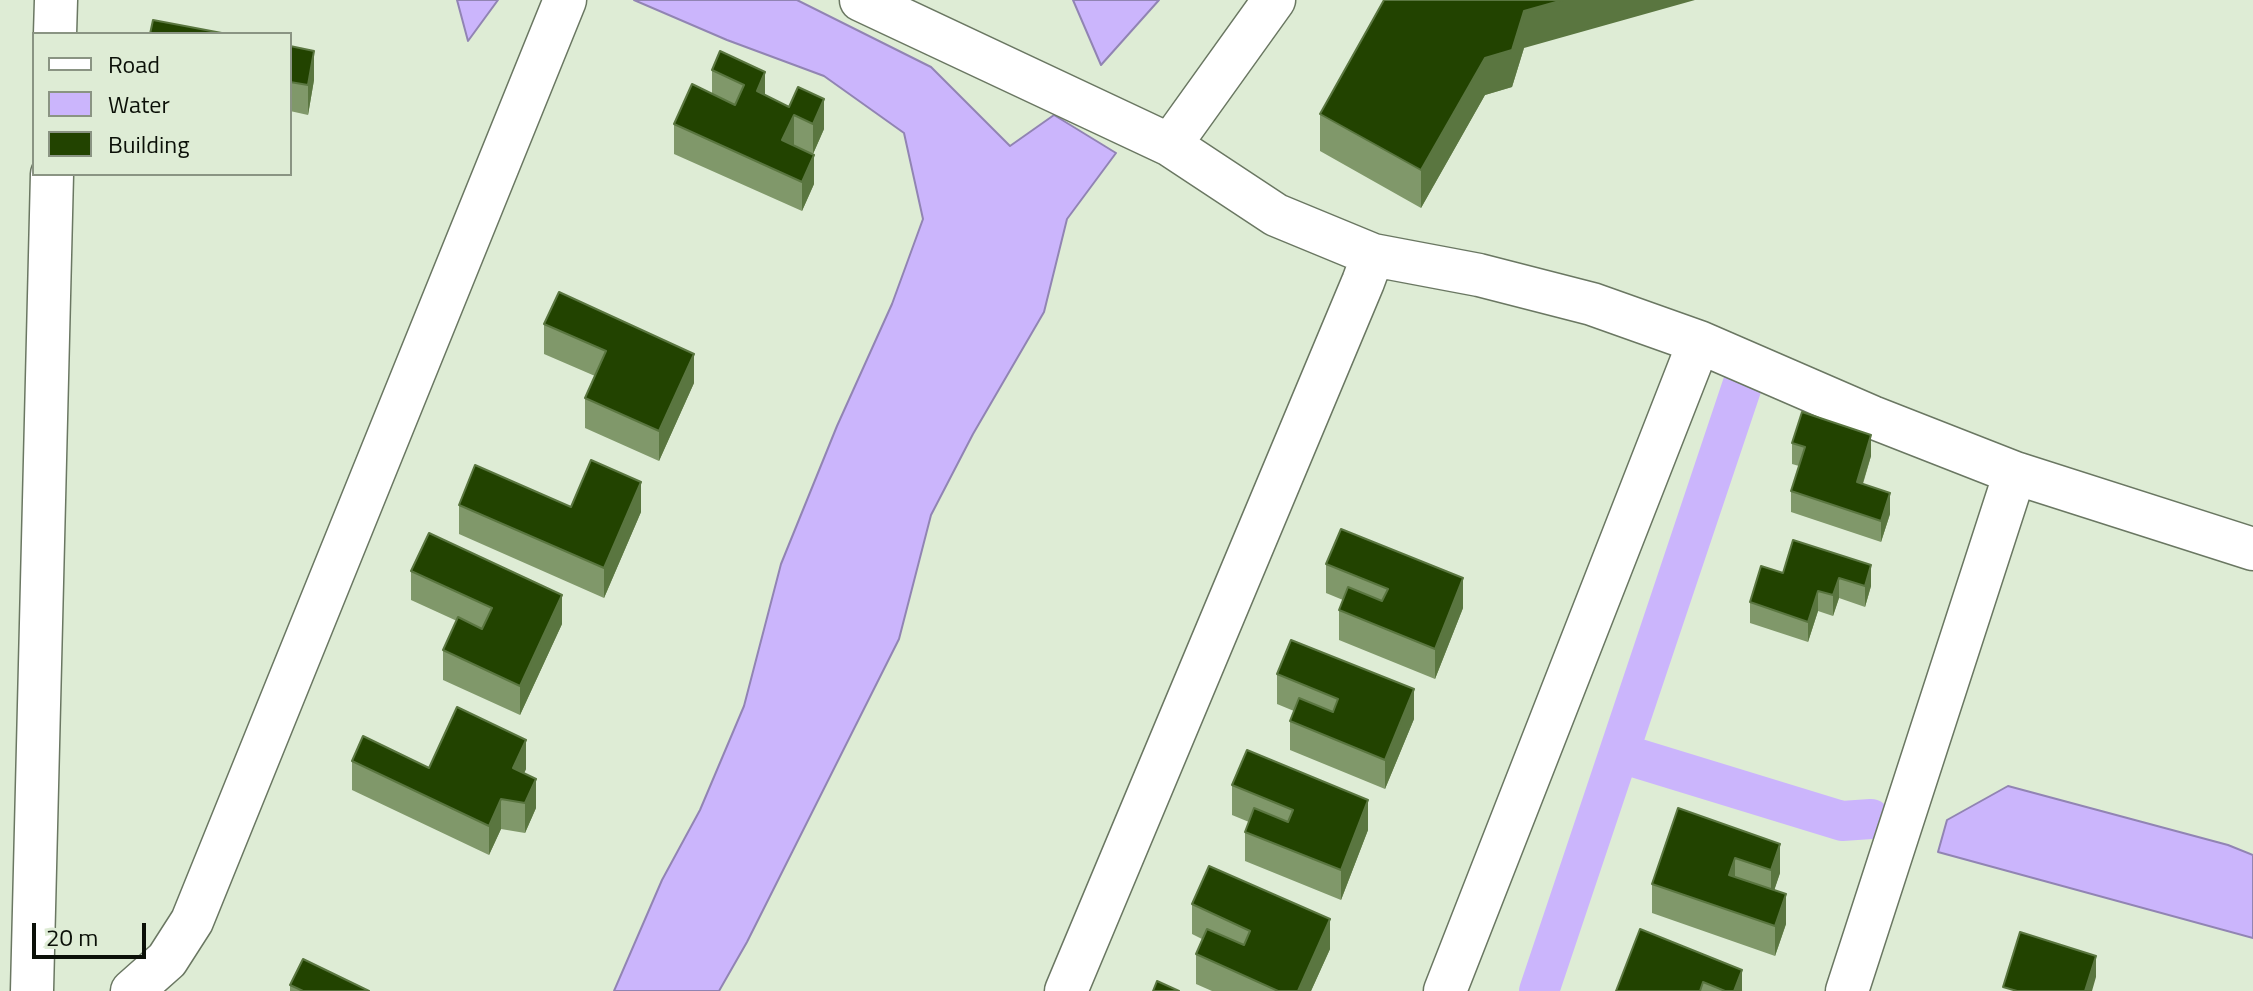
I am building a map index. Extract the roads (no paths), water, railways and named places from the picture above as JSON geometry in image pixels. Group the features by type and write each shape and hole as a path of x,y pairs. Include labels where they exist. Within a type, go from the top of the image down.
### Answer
{"street":[{"path":"55,32 56,0"},
{"path":"132,991 167,960 192,921 565,0"},
{"path":"861,0 1170,145 1276,215 1373,255 1479,275 1578,300 1699,342 1872,417 2015,473 2253,549"},
{"path":"1170,145 1274,0"},
{"path":"32,991 52,176"},
{"path":"1066,991 1373,255"},
{"path":"1445,991 1699,342"},
{"path":"1847,991 2015,473"}],"water":[{"path":"457,0 498,0 468,41"},
{"path":"634,0 797,0 931,67 1010,146 1054,115 1116,153 1067,219 1044,312 973,434 931,515 899,639 747,942 719,991 614,991 662,880 700,810 744,706 781,564 837,426 892,304 923,219 904,133 824,76 727,40"},
{"path":"1073,0 1159,0 1101,65"},
{"path":"2008,786 2228,845 2253,855 2253,938 1938,852 1947,820"}],"waterway":[{"path":"1539,991 1743,383"},
{"path":"1620,753 1842,821 1871,819"}]}
